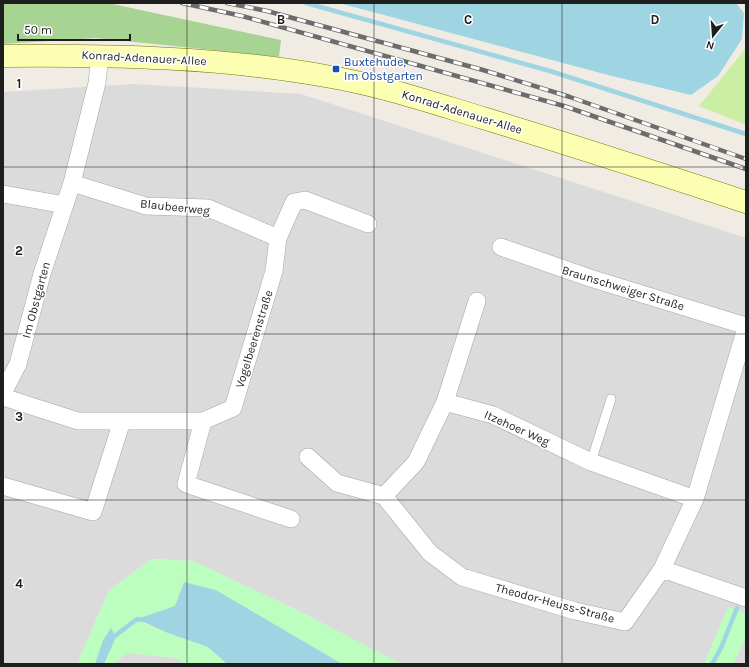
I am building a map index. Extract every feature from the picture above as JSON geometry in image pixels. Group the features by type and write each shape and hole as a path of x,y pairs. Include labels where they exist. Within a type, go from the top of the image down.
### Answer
{"street":[{"name":"Konrad-Adenauer-Allee","path":"3,56 100,55 239,63 332,77 405,95 488,120 746,202"},
{"name":"Im Obstgarten","path":"3,393 18,364 42,274 72,183 97,83 100,55"},
{"name":"Blaubeerweg","path":"72,183 146,206 208,208 278,238"},
{"path":"3,194 65,205"},
{"path":"278,238 294,202 305,200 368,224"},
{"name":"Vogelbeerenstraße","path":"3,397 78,421 203,421 233,408 274,271 278,238"},
{"name":"Braunschweiger Straße","path":"501,248 590,278 746,327"},
{"path":"308,457 337,483 384,496 416,462 445,402 477,302"},
{"name":"Theodor-Heuss-Straße","path":"384,496 430,553 462,577 575,611 625,622 662,569 694,499 746,327"},
{"name":"Itzehoer Weg","path":"445,402 493,415 591,462 694,499"},
{"path":"3,486 93,512 122,421"},
{"path":"203,421 186,484 291,519"},
{"path":"662,569 746,598"}],"lane":[{"path":"591,462 611,399"}],"shaded area":[{"path":"134,84 301,94 746,238 746,613 728,607 704,664 401,664 295,609 193,561 152,559 109,590 77,664 3,664 3,92"},
{"path":"746,638 746,664 733,664"},
{"path":"127,653 176,658 185,664 113,664"}],"green space":[{"path":"3,3 108,3 281,40 279,57 96,38 3,44"},
{"path":"746,48 746,125 699,106"},
{"path":"152,559 193,561 295,609 401,664 342,664 216,590 184,582 175,606 137,620 208,647 227,664 185,664 176,658 127,653 113,664 77,664 109,590"},
{"path":"728,607 746,613 746,638 733,664 704,664"}],"water":[{"path":"339,3 736,3 744,13 742,39 718,76 691,95 608,75"},
{"path":"184,582 216,590 342,664 227,664 208,647 168,633 137,619 175,606"},
{"path":"111,628 116,637 104,664 95,664 103,640"}],"waterway":[{"path":"306,3 550,71 746,134"},
{"path":"712,664 721,648 737,608"},
{"path":"111,639 137,619 143,620"}],"railway":[{"path":"182,3 242,16 564,106 746,169"},
{"path":"227,3 267,11 483,70 570,97 746,159"}],"place":[{"name":"Buxtehude, Im Obstgarten","path":"336,69"}]}
